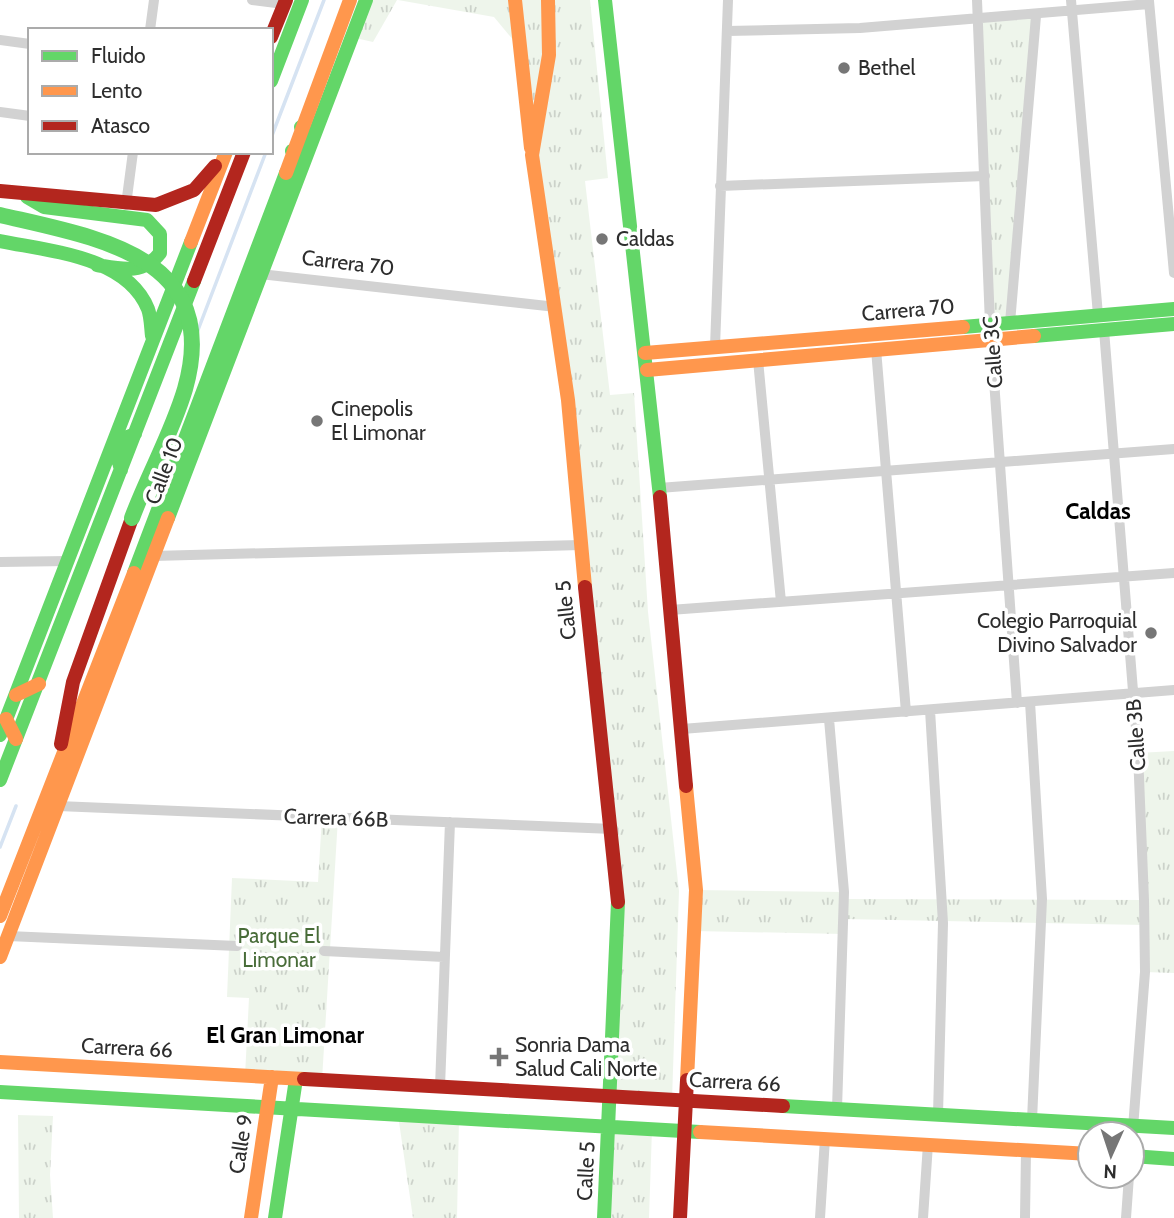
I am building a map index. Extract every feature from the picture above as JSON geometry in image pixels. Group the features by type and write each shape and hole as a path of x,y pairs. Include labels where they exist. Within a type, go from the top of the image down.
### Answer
{"main road":[{"path":"273,72 277,53 302,0"},
{"name":"Calle 10","path":"193,438 292,151 350,0"},
{"name":"Calle 10","path":"0,916 260,274 366,0"},
{"path":"515,0 532,155"},
{"name":"Calle 5","path":"548,0 550,32 546,81 532,155 556,307 618,891 604,1218"},
{"path":"605,0 647,370 696,890 680,1218"},
{"path":"273,32 285,2"},
{"path":"292,151 310,145 301,127"},
{"path":"0,191 126,205 156,205 186,195 211,174 223,154"},
{"path":"8,737 6,719 223,154"},
{"name":"Calle 10","path":"0,780 8,737 39,684 243,154"},
{"path":"0,241 97,265 138,270 147,267 160,253 160,234 155,226 138,218 44,207 22,194"},
{"path":"0,215 124,248 159,268 181,294 192,326 190,370 132,518 73,682 52,788"},
{"path":"97,265 131,281 146,301 152,323 148,354"},
{"name":"Carrera 70","path":"645,353 1101,323 1174,309"},
{"name":"Carrera 70","path":"647,370 876,349 991,332 1010,323 1174,324"},
{"path":"114,443 135,434"},
{"path":"114,443 121,470"},
{"name":"Calle 10","path":"0,957 153,556 181,468"},
{"path":"16,695 39,684"},
{"name":"Carrera 66","path":"0,1062 1032,1120 1076,1126"},
{"name":"Calle 9","path":"251,1218 272,1077"},
{"path":"275,1218 296,1079"},
{"path":"0,1093 1076,1153"},
{"name":"Carrera 66","path":"1146,1131 1174,1128"},
{"path":"1146,1158 1174,1159"}],"street":[{"path":"150,28 154,0"},
{"path":"252,0 285,2"},
{"path":"715,347 728,0"},
{"name":"Calle 3C","path":"977,0 991,332 1017,703"},
{"name":"Calle 3B","path":"1071,0 1114,454 1133,692 1145,972 1134,1120"},
{"path":"727,31 860,28 979,20 1149,2 1174,273"},
{"name":"Calle 3C","path":"1010,323 1035,16"},
{"path":"0,40 28,44"},
{"path":"0,112 28,116"},
{"path":"126,205 133,154"},
{"path":"720,186 985,176"},
{"name":"Carrera 70","path":"260,274 556,307"},
{"path":"876,349 905,712"},
{"path":"758,360 781,602"},
{"path":"659,488 1174,449"},
{"path":"153,556 581,545"},
{"path":"0,562 68,561"},
{"path":"670,610 1174,573"},
{"path":"682,729 1174,690"},
{"path":"1030,702 1042,899 1032,1120"},
{"path":"930,710 943,923 938,1115"},
{"path":"829,719 844,892 837,1109"},
{"name":"Carrera 66B","path":"58,806 613,829"},
{"path":"440,1087 450,822"},
{"path":"8,936 237,946"},
{"path":"324,951 444,957"},
{"path":"820,1218 825,1138"},
{"path":"923,1218 928,1144"},
{"path":"1025,1218 1026,1151"},
{"path":"1126,1218 1128,1190"}],"green space":[{"path":"366,0 397,0 373,42 351,37"},
{"path":"398,0 590,0 608,178 585,181 610,395 634,393 648,612 679,891 672,1100 611,1097 618,891 568,400 514,41 494,17"},
{"path":"1036,16 1010,323 990,324 979,20"},
{"path":"1174,751 1174,973 1145,972 1144,925 844,919 843,934 694,931 696,890 844,892 844,899 1143,900 1138,753"},
{"name":"Parque El Limonar","path":"322,817 338,818 322,1080 245,1076 249,998 227,997 232,878 318,882"},
{"path":"18,1115 53,1116 50,1175 53,1218 19,1218"},
{"path":"398,1115 459,1119 457,1218 413,1218"},
{"path":"609,1127 652,1129 649,1218 604,1218"}],"waterway":[{"path":"273,133 324,0"},
{"path":"198,330 265,154"},
{"path":"0,847 16,806"}],"traffic: fast":[{"path":"273,76 302,0"},
{"path":"168,518 366,0"},
{"path":"605,0 660,497"},
{"path":"292,151 310,145 301,127"},
{"path":"134,573 286,173"},
{"path":"27,197 44,207 147,220 160,234 160,253 146,265 131,269 97,265"},
{"path":"0,215 76,233 112,245 143,261 169,282 186,309 192,344 185,389 132,518"},
{"path":"0,241 84,259 123,277 138,291 148,309 152,336"},
{"path":"0,735 191,242"},
{"path":"0,780 194,281"},
{"path":"963,327 1174,309"},
{"path":"1034,336 1174,324"},
{"path":"121,470 114,443 135,434"},
{"path":"604,1218 618,902"},
{"path":"275,1218 296,1079"},
{"path":"0,1092 700,1132"},
{"path":"783,1106 1174,1128"},
{"path":"1146,1157 1174,1159"}],"traffic: slow":[{"path":"286,173 350,0"},
{"path":"515,0 531,148"},
{"path":"548,0 549,55 532,155 568,400 585,587"},
{"path":"191,242 225,154"},
{"path":"645,353 963,327"},
{"path":"647,370 1034,336"},
{"path":"0,957 168,518"},
{"path":"0,916 134,573"},
{"path":"16,695 39,684"},
{"path":"6,719 16,739"},
{"path":"686,786 696,890 687,1080"},
{"path":"0,1062 304,1079"},
{"path":"251,1218 272,1077"},
{"path":"700,1132 1076,1153"}],"traffic: jam":[{"path":"273,32 286,0"},
{"path":"194,281 243,154"},
{"path":"0,191 156,205 194,190 215,166"},
{"path":"660,497 686,786"},
{"path":"61,744 73,682 132,518"},
{"path":"585,587 618,902"},
{"path":"304,1079 783,1106"},
{"path":"680,1218 687,1080"}],"place":[{"name":"Bethel","path":"844,68"},
{"name":"Caldas","path":"602,239"},
{"name":"Cinepolis El Limonar","path":"317,421"},
{"name":"Colegio Parroquial Divino Salvador","path":"1151,633"},
{"name":"Sonria Dama Salud Cali Norte","path":"499,1057"}],"district":[{"name":"Caldas","path":"1098,511"},
{"name":"El Gran Limonar","path":"285,1035"}]}
